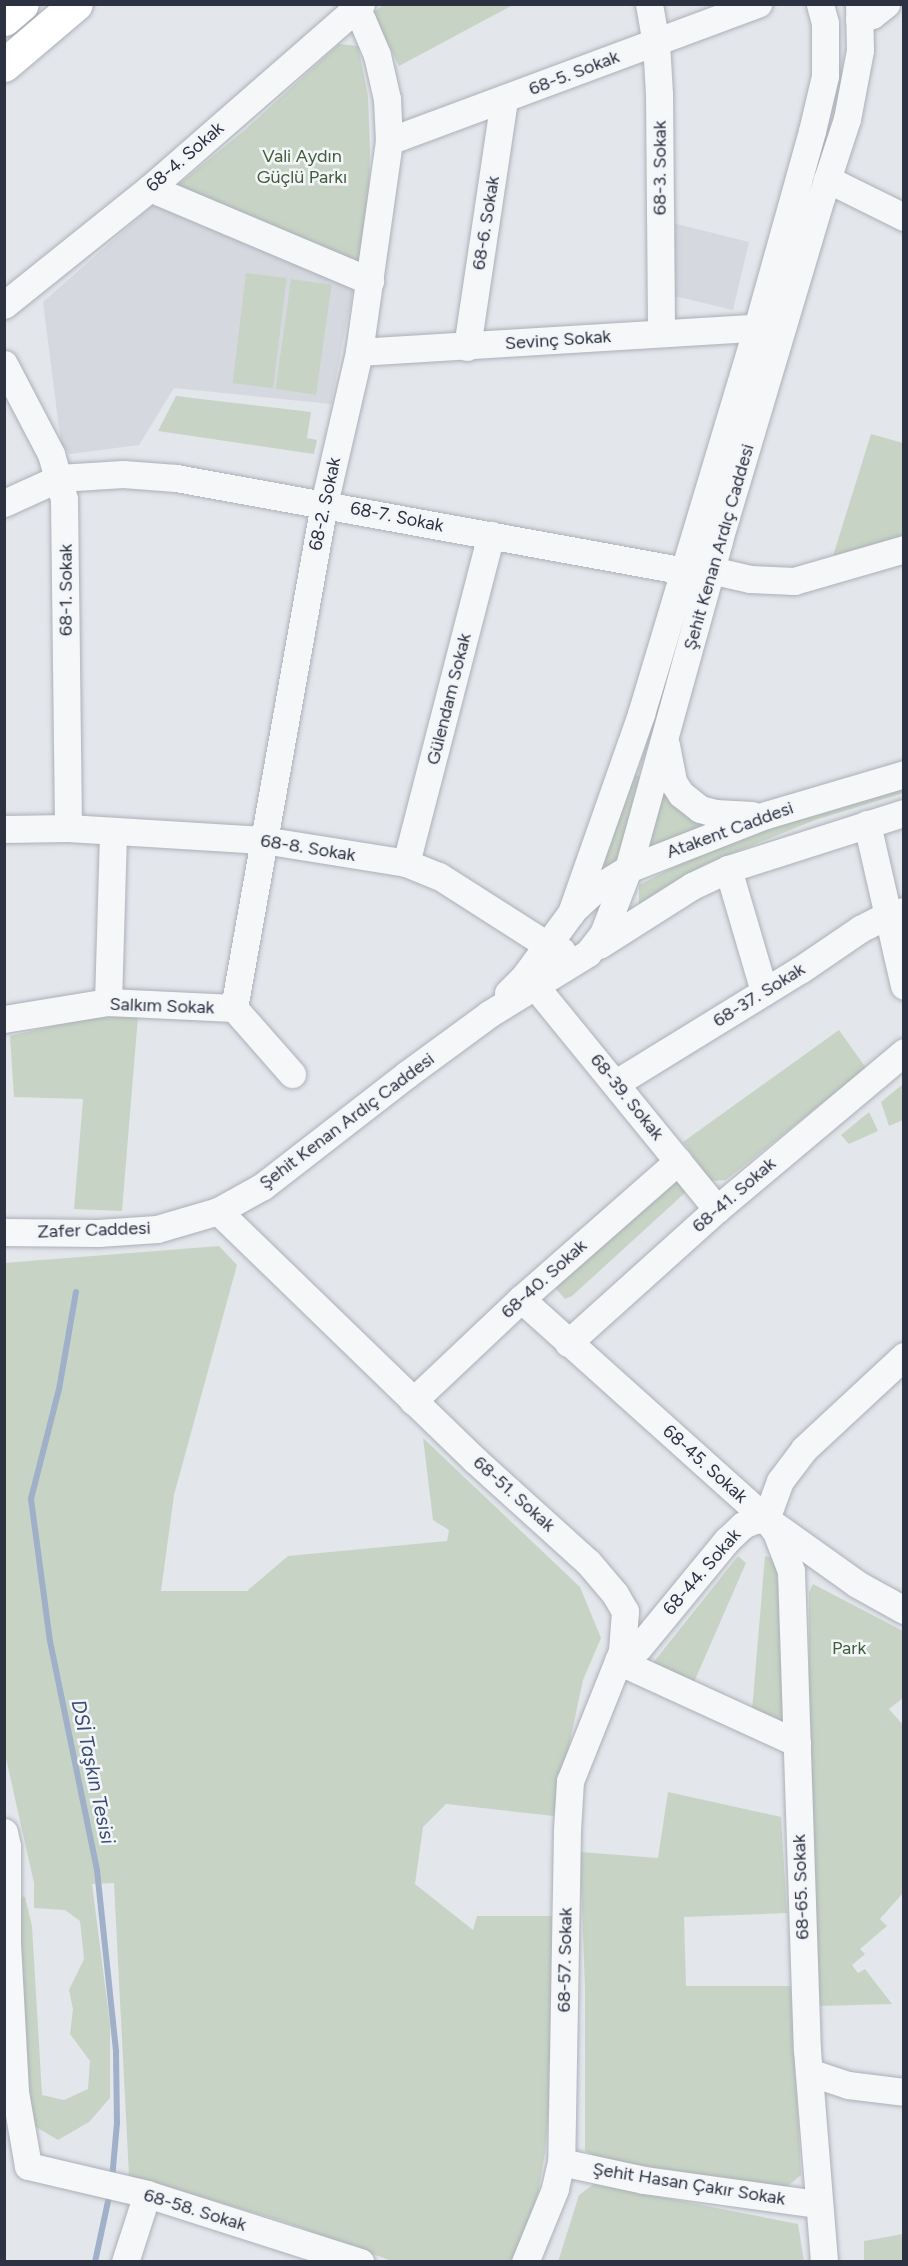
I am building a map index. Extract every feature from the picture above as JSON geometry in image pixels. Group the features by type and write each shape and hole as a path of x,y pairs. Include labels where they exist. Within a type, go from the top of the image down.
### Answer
{"main road":[{"path":"4,19 22,4"},
{"path":"4,65 76,4"}],"street":[{"name":"68-3. Sokak","path":"649,4 656,42 660,94 661,333"},
{"name":"68-5. Sokak","path":"389,141 758,4"},
{"path":"823,14 836,31 842,32 856,25 859,12 886,4"},
{"name":"68-2. Sokak","path":"234,1008 324,504 359,352 389,141 387,99 377,55 356,6"},
{"name":"68-4. Sokak","path":"4,304 150,188 356,6"},
{"name":"Şehit Kenan Ardıç Caddesi","path":"474,1026 525,977 571,913 642,714 698,570 847,118 856,81 859,12"},
{"name":"Şehit Kenan Ardıç Caddesi","path":"218,1211 263,1186 474,1026 588,953 607,927 628,868 665,740 698,570 757,327 825,76 823,14"},
{"name":"68-6. Sokak","path":"467,347 504,99"},
{"path":"827,179 903,217"},
{"path":"150,188 370,281"},
{"name":"Sevinç Sokak","path":"359,352 757,327"},
{"name":"68-1. Sokak","path":"4,364 51,454 59,478 66,525 68,828"},
{"name":"68-7. Sokak","path":"4,503 59,478 123,474 176,478 750,579 794,580 903,549"},
{"name":"Gülendam Sokak","path":"406,863 491,535"},
{"path":"665,740 674,782 681,794 700,809 731,815 766,815"},
{"name":"Atakent Caddesi","path":"571,913 597,888 628,868 766,815 903,774"},
{"name":"Atakent Caddesi","path":"588,953 667,901 728,869 903,813"},
{"path":"867,824 895,913 903,986"},
{"name":"68-8. Sokak","path":"4,829 68,828 263,840 406,863 439,876 547,945 561,951 588,953"},
{"path":"108,1002 113,831"},
{"path":"728,869 764,991"},
{"name":"68-37. Sokak","path":"616,1083 895,913"},
{"name":"68-39. Sokak","path":"536,986 717,1209"},
{"name":"Salkım Sokak","path":"4,1019 108,1002 234,1008 292,1074"},
{"name":"68-41. Sokak","path":"568,1343 717,1209 903,1052"},
{"name":"68-40. Sokak","path":"413,1401 521,1299 678,1161"},
{"name":"Zafer Caddesi","path":"4,1232 98,1233 157,1230 218,1211"},
{"name":"68-51. Sokak","path":"218,1211 413,1401 588,1562 623,1606 626,1617 618,1661"},
{"name":"68-45. Sokak","path":"521,1299 766,1519 857,1584 903,1610"},
{"path":"766,1519 780,1481 804,1449 903,1356"},
{"name":"68-44. Sokak","path":"618,1661 627,1658 639,1647 727,1540 754,1520 766,1519"},
{"name":"68-65. Sokak","path":"766,1519 777,1532 791,1571 809,2072 817,2204 824,2262"},
{"path":"618,1661 797,1743"},
{"name":"68-57. Sokak","path":"525,2262 555,2189 561,2162 570,1781 618,1661"},
{"name":"68-58. Sokak","path":"4,1832 7,1846 7,1943 15,2092 28,2166 137,2191 360,2262"},
{"path":"809,2072 848,2085 903,2092"},
{"name":"Şehit Hasan Çakır Sokak","path":"561,2162 644,2180 817,2204"},
{"path":"125,2262 137,2191"}],"shaded area":[{"path":"153,205 346,285 353,290 331,404 174,388 139,445 70,454 61,444 43,302"},
{"path":"673,223 749,242 733,310 670,295"}],"green space":[{"path":"383,5 513,5 399,66 373,13"},
{"name":"Vali Aydın Güçlü Parkı","path":"339,44 358,46 368,96 370,151 367,265 173,189 246,129"},
{"path":"246,273 287,278 273,388 232,383"},
{"path":"291,279 332,285 316,395 276,389"},
{"path":"176,396 311,412 307,438 317,440 314,454 158,431"},
{"path":"871,434 903,443 903,536 833,556"},
{"path":"632,774 642,777 618,869 603,865"},
{"path":"903,783 903,793 815,820 706,864 639,906 639,885 701,853 794,816"},
{"path":"662,786 717,828 647,852"},
{"path":"138,1016 122,1211 74,1209 83,1099 14,1097 10,1036 88,1018"},
{"path":"839,1030 866,1068 726,1180 711,1181 683,1142"},
{"path":"903,1084 903,1120 889,1126 881,1102"},
{"path":"869,1112 878,1131 849,1144 841,1135"},
{"path":"674,1177 687,1191 572,1296 565,1299 552,1284"},
{"path":"219,1246 237,1265 174,1495 161,1591 247,1591 288,1556 447,1541 449,1530 433,1520 423,1438 580,1587 601,1638 583,1680 554,1816 446,1804 423,1827 415,1884 473,1930 477,1916 552,1916 550,2091 545,2153 538,2194 523,2241 511,2261 392,2261 279,2220 129,2176 114,1883 92,1884 110,2024 110,2098 89,2122 58,2140 31,2124 10,1894 25,1897 32,1926 42,2095 64,2100 88,2089 90,2061 70,2034 73,2009 69,1990 84,1959 80,1921 65,1910 34,1908 34,1883 5,1754 4,1263"},
{"path":"738,1556 746,1563 694,1682 653,1663"},
{"path":"765,1556 776,1559 790,1726 752,1711"},
{"name":"Park","path":"813,1584 903,1631 903,1698 889,1709 903,1725 903,1893 880,1919 887,1926 860,1949 865,1954 852,1965 858,1973 865,1969 892,2004 818,2006 809,1735 809,1593"},
{"path":"668,1792 781,1817 787,1913 684,1917 686,1986 791,1986 801,2175 784,2189 601,2159 585,2151 585,1987 580,1852 658,1858"},
{"path":"594,2184 798,2224 804,2261 558,2262 579,2195"},
{"path":"903,2234 903,2261 864,2261 864,2241"}],"waterway":[{"name":"DSİ Taşkın Tesisi","path":"76,1292 59,1389 31,1499 50,1641 97,1870 116,2052 117,2123 112,2179"},
{"name":"DSİ Taşkın Tesisi","path":"95,2262 110,2192"}]}
